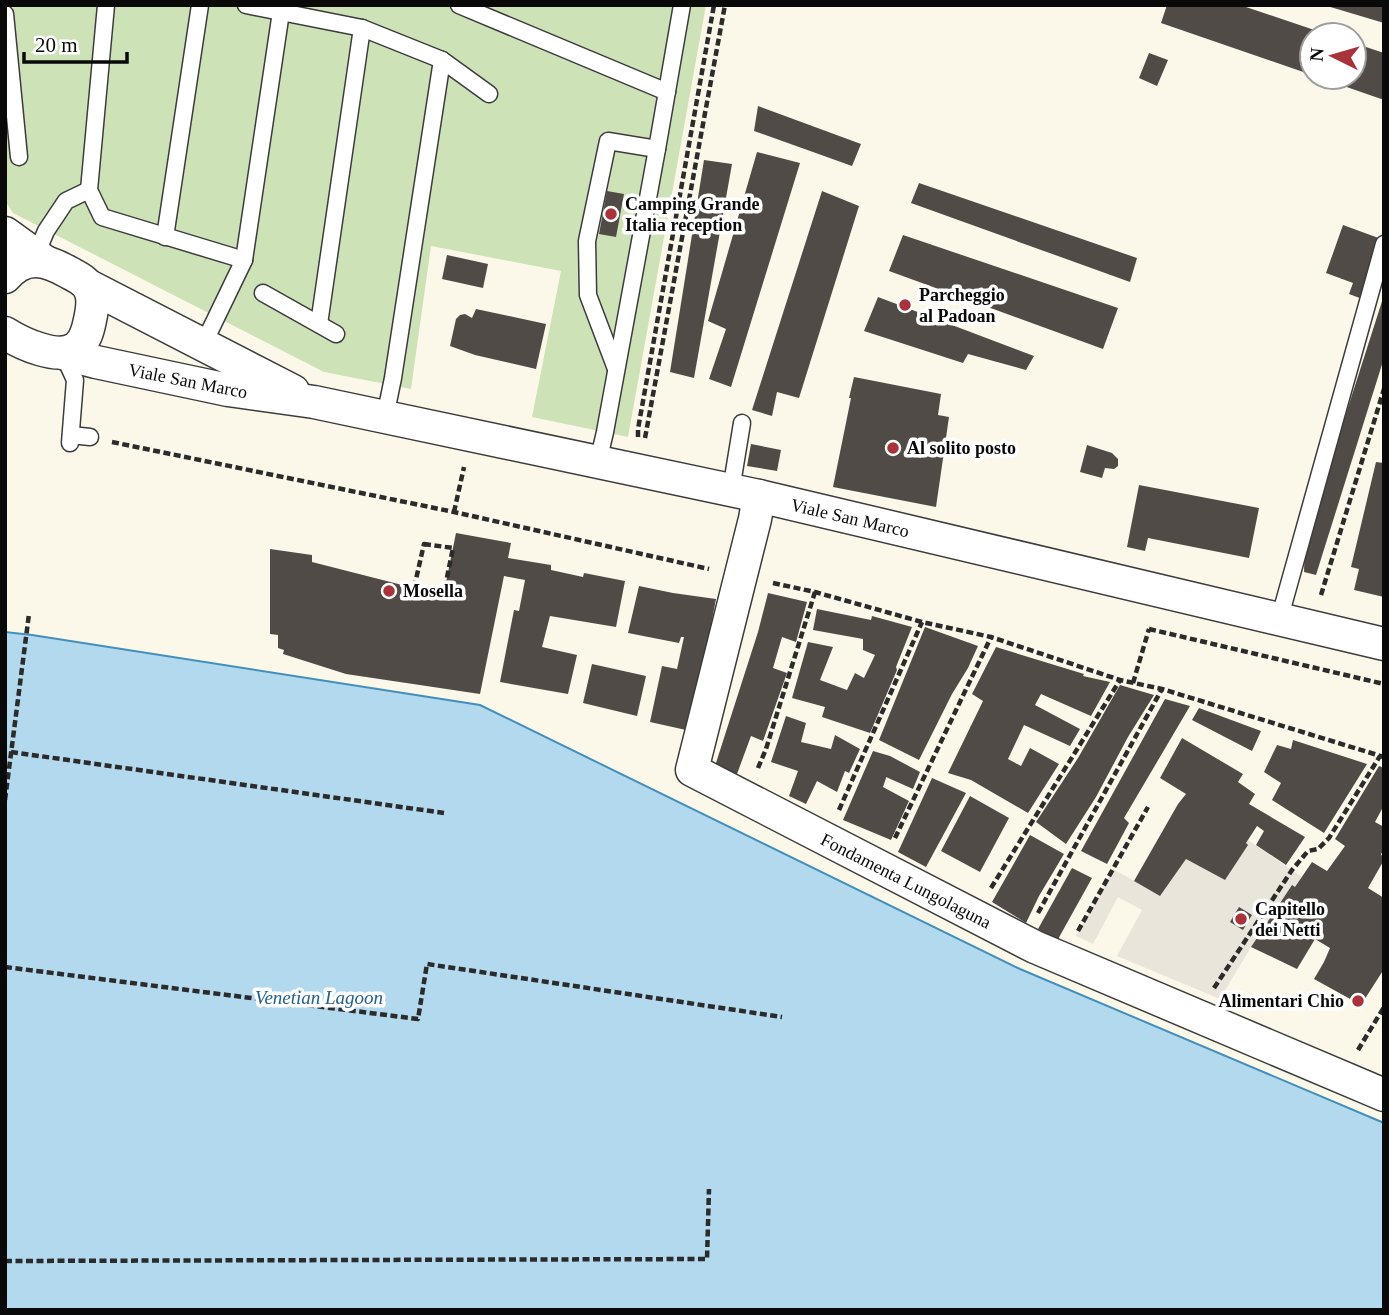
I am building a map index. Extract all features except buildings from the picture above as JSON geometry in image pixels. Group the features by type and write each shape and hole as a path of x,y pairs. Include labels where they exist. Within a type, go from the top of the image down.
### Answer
{"street":[{"path":"5,233 40,258"},
{"name":"Viale San Marco","path":"40,258 314,402"},
{"path":"5,277 13,268 24,262 40,258"},
{"path":"63,353 74,350 86,335 92,307 89,286"},
{"name":"Viale San Marco","path":"5,332 34,348 228,390 314,402 598,462 639,457 745,493 1384,644"},
{"name":"Fondamenta Lungolaguna","path":"745,493 741,576 692,770 1023,941 1384,1096"}],"lane":[{"path":"106,5 89,190 102,217 244,260"},
{"path":"165,236 200,5"},
{"path":"246,5 362,27 442,60 489,94"},
{"path":"459,5 667,92"},
{"path":"598,462 682,5"},
{"path":"203,345 244,260 281,12"},
{"path":"5,14 19,157"},
{"path":"318,324 362,27"},
{"path":"385,417 442,60"},
{"path":"616,370 588,295 587,241 602,141 657,149"},
{"path":"40,258 46,231 66,201 89,190"},
{"path":"1279,620 1384,244"},
{"path":"263,293 336,334"},
{"path":"63,353 75,380 71,439 90,438"},
{"path":"742,423 745,493"}],"path":[{"path":"639,457 638,429 714,5"},
{"path":"639,457 725,5"},
{"path":"1319,600 1384,389"},
{"path":"90,438 454,512 816,592 922,622 991,637 1120,680 1162,689 1382,757 1329,838 1318,849 1307,851 1292,870 1210,995 1199,1017"},
{"path":"454,512 466,459"},
{"path":"424,544 453,548 444,592 414,588 424,544"},
{"path":"746,798 766,749 816,592"},
{"path":"5,800 29,614"},
{"path":"826,839 922,622"},
{"path":"1133,683 1151,622"},
{"path":"1149,629 1384,684"},
{"path":"881,867 991,637"},
{"path":"974,916 1120,680"},
{"path":"1023,941 1162,689"},
{"path":"11,752 444,813"},
{"path":"1063,959 1149,807"},
{"path":"5,967 418,1018 427,964 782,1017"},
{"path":"1342,1078 1384,1007"},
{"path":"5,1261 707,1259 709,1189"}],"green space":[{"path":"5,5 706,5 628,437 532,417 561,271 431,246 411,389 324,372 13,213 5,201"}],"shaded area":[{"path":"1248,840 1302,877 1295,887 1292,886 1251,947 1220,999 1117,956 1142,910 1118,897 1093,944 1076,936 1113,869 1160,895 1186,859 1225,880"}],"water":[{"name":"Venetian Lagoon","path":"5,632 480,705 1020,969 1384,1123 1384,1310 5,1310"}],"place":[{"name":"Camping Grande Italia reception","path":"611,214"},
{"name":"Parcheggio al Padoan","path":"905,305"},
{"name":"Al solito posto","path":"893,448"},
{"name":"Mosella","path":"389,591"},
{"name":"Capitello dei Netti","path":"1241,919"},
{"name":"Alimentari Chio","path":"1358,1001"}]}
